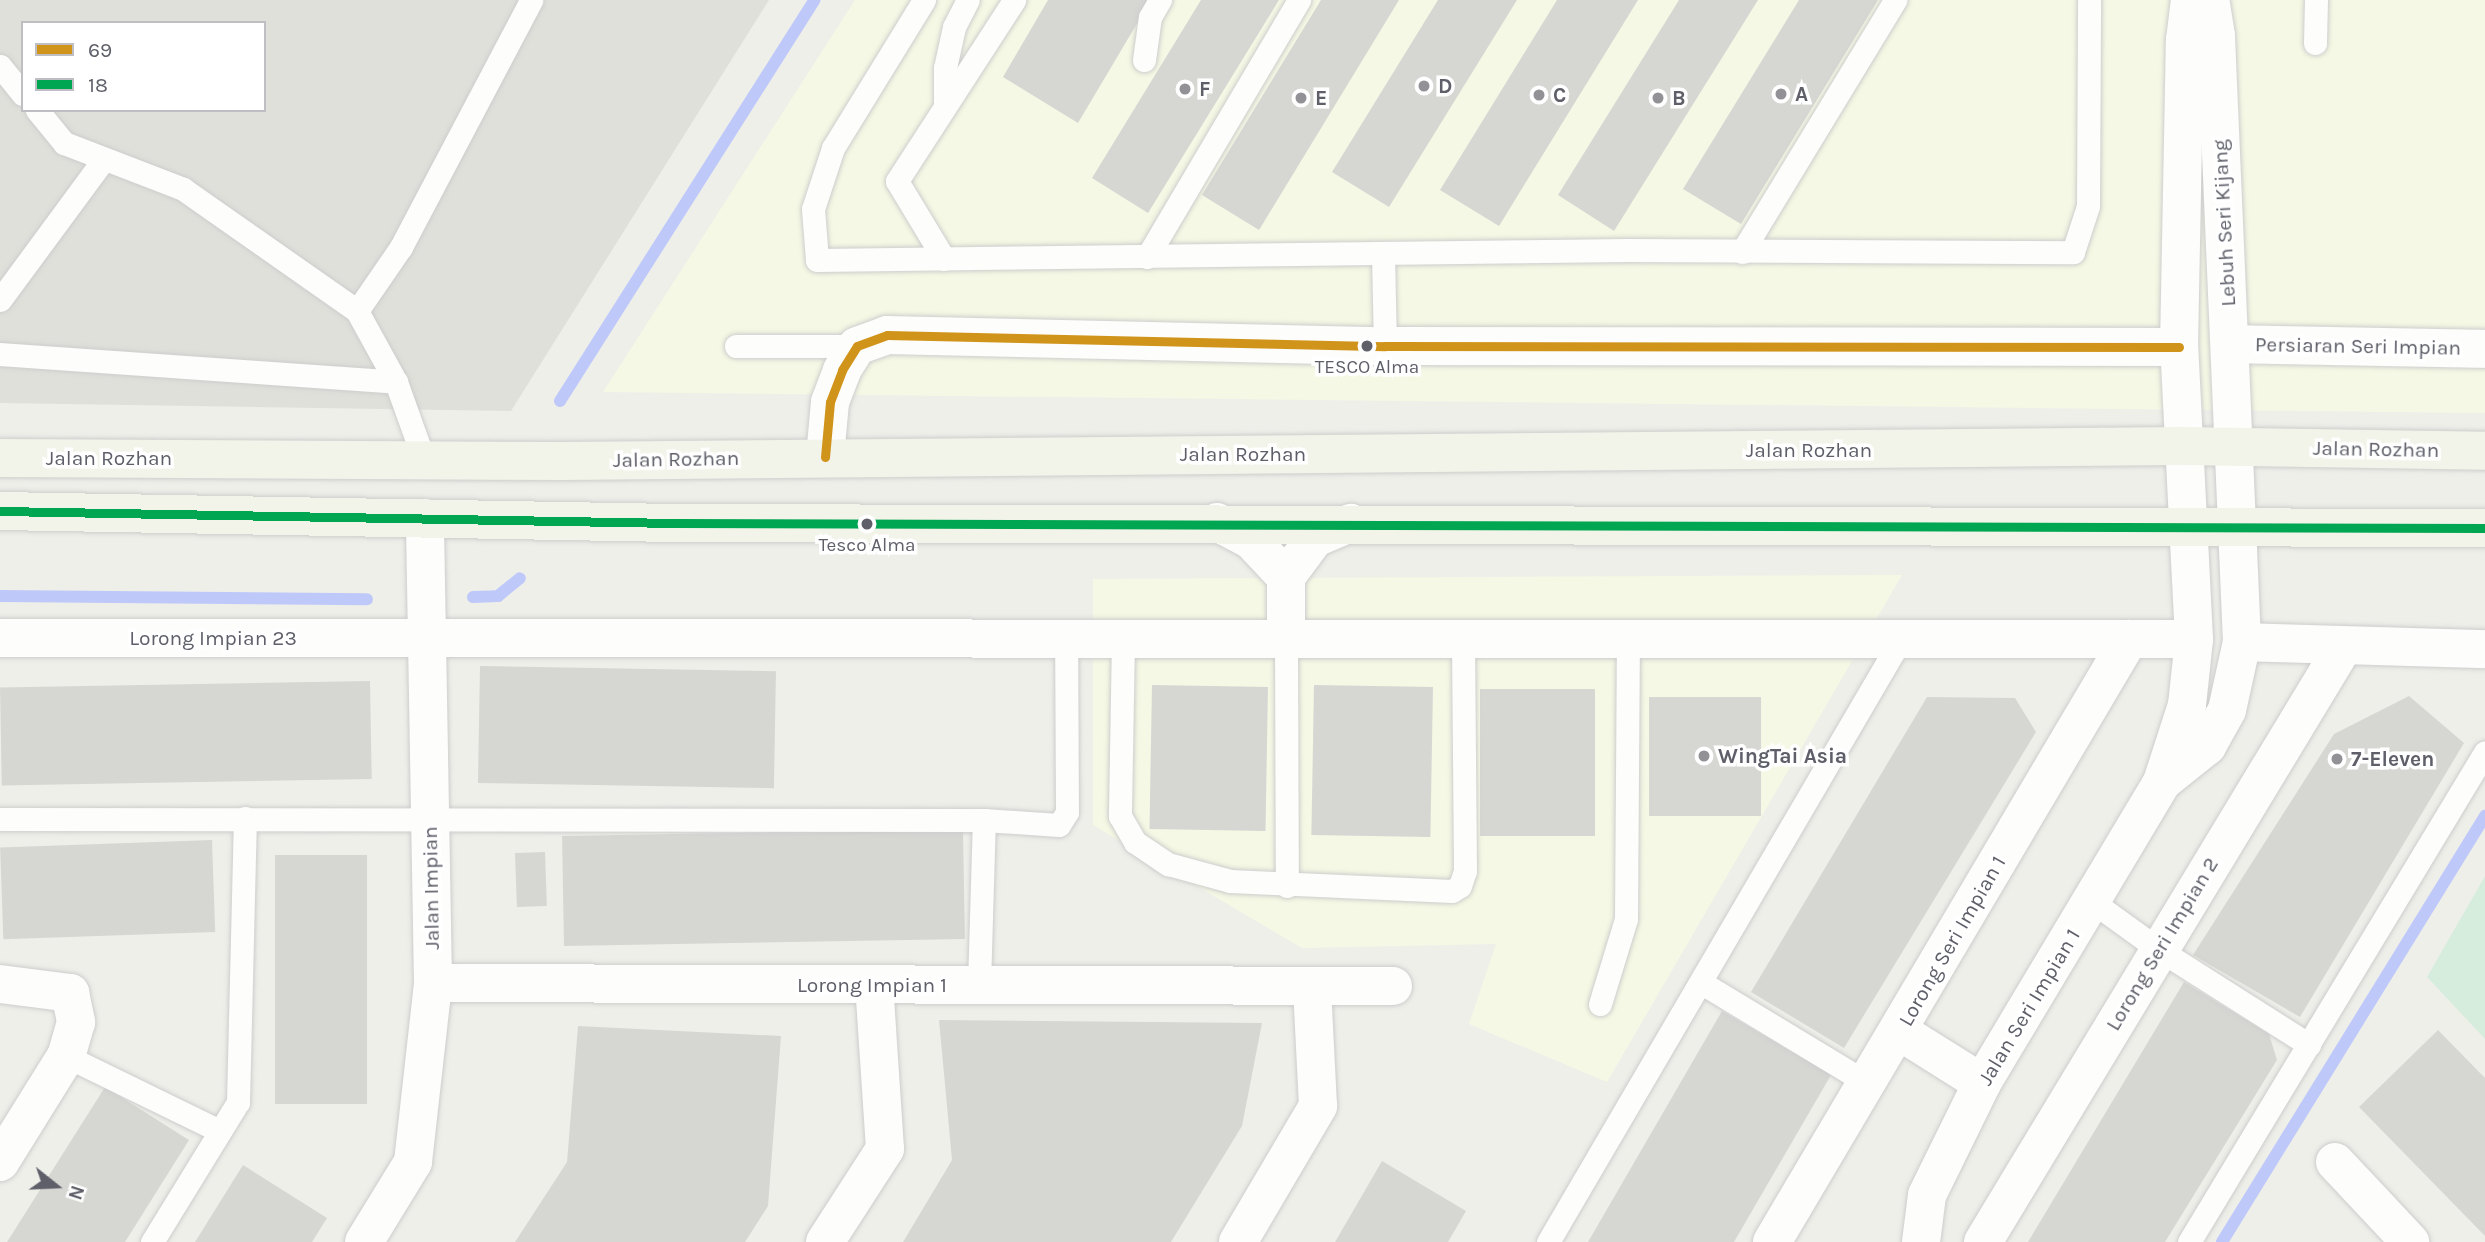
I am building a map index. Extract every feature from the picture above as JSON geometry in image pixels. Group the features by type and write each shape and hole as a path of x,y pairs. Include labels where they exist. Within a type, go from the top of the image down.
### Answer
{"main road":[{"name":"Jalan Rozhan","path":"0,457 424,460 2182,446 2485,451"},
{"path":"424,460 425,518"},
{"path":"0,511 425,518 2236,529 2485,528"}],"street":[{"name":"Lebuh Seri Kijang","path":"2186,527 2179,347 2185,40 2190,0"},
{"name":"Lebuh Seri Kijang","path":"2210,0 2216,36 2236,529"},
{"path":"825,457 830,402 857,346 887,335 1385,346 2179,347"},
{"name":"Persiaran Seri Impian","path":"2230,344 2485,349"},
{"name":"Jalan Impian","path":"364,1242 413,1163 433,983 425,518"},
{"path":"1217,522 1252,541 1286,577"},
{"path":"1286,639 1286,577 1315,538 1351,523"},
{"name":"Jalan Seri Impian 1","path":"1921,1242 1927,1195 1982,1083 2093,902 2162,782 2187,705 2194,639 2186,527"},
{"name":"Jalan Seri Impian 1","path":"2162,782 2207,746 2227,710 2242,642 2236,529"},
{"name":"Lorong Impian 23","path":"0,638 426,639"},
{"path":"426,639 2194,639"},
{"name":"Lorong Seri Impian 1","path":"1772,1242 2129,639"},
{"path":"2242,642 2485,649"},
{"name":"Lorong Seri Impian 2","path":"1983,1242 2343,647"},
{"name":"Lorong Impian 1","path":"433,983 1393,986"},
{"path":"0,984 70,993 76,1022 65,1056 0,1162"},
{"path":"825,1242 885,1149 874,985"},
{"path":"1238,1242 1318,1107 1312,987"},
{"path":"1899,1031 1982,1083"},
{"path":"2335,1163 2410,1242"}],"lane":[{"path":"356,311 401,247 531,0"},
{"path":"924,0 833,148 813,209 817,260 1383,253 2073,252 2088,206 2089,0"},
{"path":"945,106 945,68 954,27 968,0"},
{"path":"944,259 897,181 1014,0"},
{"path":"1144,60 1150,17 1160,0"},
{"path":"1147,257 1299,0"},
{"path":"1742,252 1895,0"},
{"path":"2315,43 2316,0"},
{"path":"0,66 21,92"},
{"path":"39,112 64,143 183,190 356,311 396,382 424,460"},
{"path":"0,300 104,159"},
{"path":"1383,253 1385,346"},
{"path":"736,346 857,346"},
{"path":"0,354 396,382"},
{"path":"0,819 1063,822 1066,639"},
{"path":"1124,639 1119,816 1135,842 1168,864 1230,881 1287,886 1452,891 1460,886 1465,871 1463,639"},
{"path":"1286,639 1287,886"},
{"path":"1600,1004 1626,919 1628,639"},
{"path":"1548,1242 1901,639"},
{"path":"2189,1242 2485,752"},
{"path":"152,1242 238,1102 245,818"},
{"path":"979,985 984,820"},
{"path":"2093,902 2158,949 2309,1045"},
{"path":"1702,983 1867,1083"},
{"path":"65,1056 220,1131"}],"shaded area":[{"path":"0,0 769,0 511,411 0,403"},
{"path":"855,0 2485,0 2485,413 603,392"},
{"path":"1902,575 1607,1082 1469,1024 1496,944 1302,948 1093,825 1093,579"},
{"path":"2485,876 2485,1039 2427,977"}],"building":[{"path":"1048,0 1151,0 1078,123 1003,77"},
{"name":"F","path":"1201,0 1279,0 1148,213 1092,178"},
{"name":"E","path":"1321,0 1399,0 1259,230 1202,195"},
{"name":"D","path":"1438,0 1517,0 1389,207 1332,172"},
{"name":"C","path":"1557,0 1638,0 1499,226 1440,190"},
{"name":"B","path":"1679,0 1758,0 1614,231 1558,195"},
{"name":"A","path":"1799,0 1878,0 1741,224 1683,189"},
{"path":"480,666 776,671 774,788 478,783"},
{"path":"370,681 372,779 2,785 0,687"},
{"path":"1152,685 1268,687 1265,831 1149,829"},
{"path":"1314,685 1433,687 1430,837 1311,835"},
{"path":"1480,689 1595,689 1595,836 1480,836"},
{"path":"2409,696 2464,743 2300,1017 2193,955 2334,734"},
{"name":"WingTai Asia","path":"1649,697 1761,697 1761,816 1649,816"},
{"path":"1927,697 2015,698 2036,732 1844,1048 1751,992"},
{"path":"963,829 965,939 564,946 562,836"},
{"path":"212,840 215,932 3,939 0,847"},
{"path":"545,852 547,906 517,907 515,853"},
{"path":"275,855 367,855 367,1104 275,1104"},
{"path":"2184,982 2269,1034 2277,1060 2165,1242 2028,1242"},
{"path":"1722,1011 1831,1075 1734,1242 1588,1242"},
{"path":"939,1020 1262,1023 1242,1126 1171,1242 903,1242 952,1160"},
{"path":"578,1026 781,1036 768,1206 745,1242 515,1242 567,1162"},
{"path":"2438,1030 2485,1078 2485,1236 2359,1107"},
{"path":"105,1087 189,1140 125,1242 7,1242"},
{"path":"1382,1161 1466,1211 1448,1242 1335,1242"},
{"path":"243,1165 327,1218 312,1242 195,1242"}],"waterway":[{"path":"560,401 814,0"},
{"path":"473,597 498,596 520,578"},
{"path":"0,596 367,599"},
{"path":"2222,1242 2485,816"}],"transit line":[{"name":"69","path":"825,457 830,402 842,370 857,346 887,335 1385,346 2179,347"},
{"name":"18","path":"0,511 677,523 2485,528"}],"place":[{"name":"D","path":"1424,86"},
{"name":"F","path":"1185,89"},
{"name":"A","path":"1781,94"},
{"name":"C","path":"1539,95"},
{"name":"E","path":"1301,98"},
{"name":"B","path":"1658,98"},
{"name":"TESCO Alma","path":"1367,346"},
{"name":"Tesco Alma","path":"867,524"},
{"name":"WingTai Asia","path":"1704,756"},
{"name":"7-Eleven","path":"2337,759"}]}
